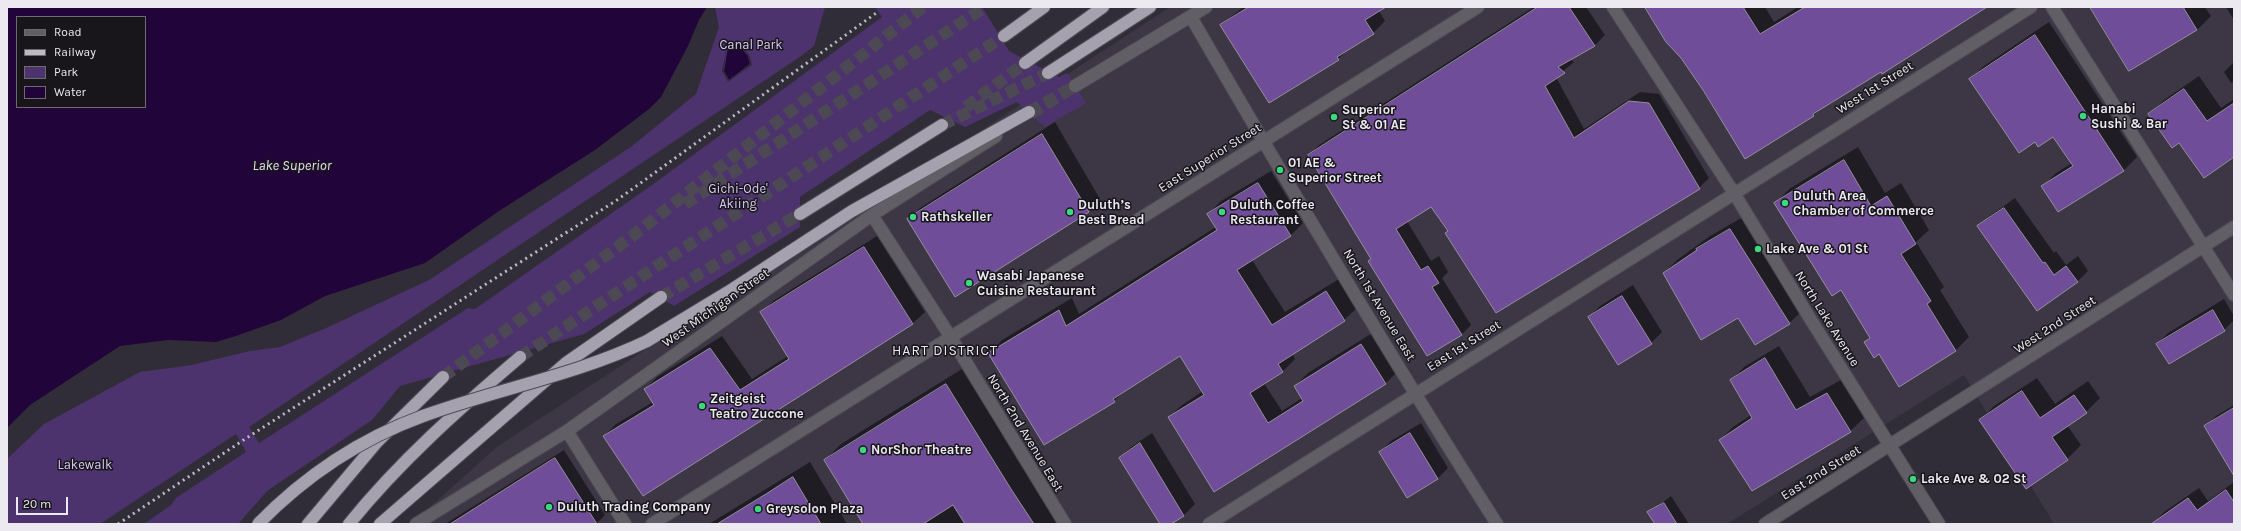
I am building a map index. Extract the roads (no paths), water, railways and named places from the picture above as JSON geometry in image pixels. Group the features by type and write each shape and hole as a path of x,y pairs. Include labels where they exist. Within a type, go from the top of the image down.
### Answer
{"highway":[{"path":"1004,36 1044,7"},
{"path":"1025,63 1103,7"},
{"path":"1048,73 1150,7"},
{"path":"258,524 305,480 369,439 423,416 598,362 647,341 728,292 852,211 1030,113"},
{"path":"800,214 942,125"},
{"path":"380,524 566,363 661,297"},
{"path":"349,524 381,487 429,436 520,357"},
{"path":"308,524 377,442 443,377"}],"street":[{"path":"1075,86 1206,7"},
{"name":"East Superior Street","path":"652,524 950,336 1478,7"},
{"name":"North Lake Avenue","path":"1613,7 1734,193 1939,524"},
{"name":"West 1st Street","path":"1734,193 2031,7"},
{"path":"2052,7 2234,295"},
{"name":"North 1st Avenue East","path":"1191,17 1263,141 1497,524"},
{"name":"West Michigan Street","path":"416,524 567,431 872,215 1030,113"},
{"name":"East 1st Street","path":"1209,524 1734,193"},
{"name":"North 2nd Avenue East","path":"872,215 950,336 1065,524"},
{"name":"West 2nd Street","path":"1890,446 2234,227"},
{"path":"567,431 626,524"},
{"name":"East 2nd Street","path":"1766,524 1890,446"}],"water":[{"name":"Lake Superior","path":"7,7 715,7 694,93 428,278 139,370 42,423 7,457"},
{"path":"738,44 748,56 750,64 729,80 724,71 728,47"}],"tunnel":[{"path":"443,377 639,231 923,7"},
{"path":"685,204 985,7"},
{"path":"520,357 1004,36"},
{"path":"966,107 1025,63"},
{"path":"942,125 1048,73"},
{"path":"1031,114 1075,86"},
{"path":"1029,112 1075,86"},
{"path":"661,297 800,214"}],"railway":[{"path":"118,524 245,439 617,200 879,11"}],"place":[{"name":"Hanabi Sushi & Bar","path":"2083,116"},
{"name":"Superior St & 01 AE","path":"1334,117"},
{"name":"01 AE & Superior Street","path":"1280,170"},
{"name":"Duluth Area Chamber of Commerce","path":"1785,203"},
{"name":"Duluth’s Best Bread","path":"1070,212"},
{"name":"Duluth Coffee Restaurant","path":"1222,212"},
{"name":"Rathskeller","path":"913,217"},
{"name":"Lake Ave & 01 St","path":"1758,249"},
{"name":"Wasabi Japanese Cuisine Restaurant","path":"969,283"},
{"name":"Zeitgeist Teatro Zuccone","path":"702,406"},
{"name":"NorShor Theatre","path":"863,450"},
{"name":"Lake Ave & 02 St","path":"1913,479"},
{"name":"Duluth Trading Company","path":"549,507"},
{"name":"Greysolon Plaza","path":"758,509"}],"district":[{"name":"HART DISTRICT","path":"945,351"}],"park label":[{"name":"Canal Park","path":"751,45"},
{"name":"Gichi-Ode' Akiing","path":"738,196"},
{"name":"Lakewalk","path":"85,465"}]}
